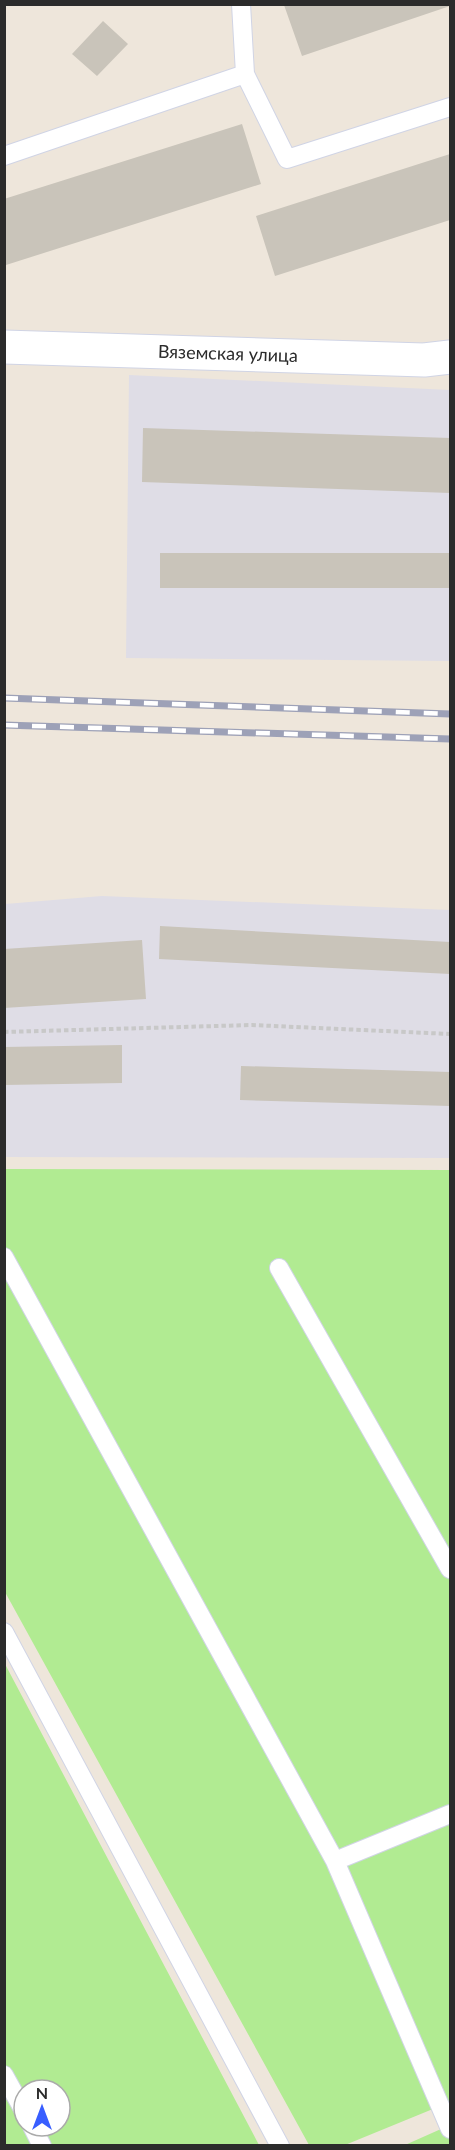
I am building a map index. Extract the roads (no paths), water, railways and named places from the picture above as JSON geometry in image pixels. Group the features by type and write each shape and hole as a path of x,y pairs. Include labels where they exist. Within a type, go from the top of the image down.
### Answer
{"main road":[{"name":"Вяземская улица","path":"4,347 424,360 450,357"}],"lane":[{"path":"241,4 245,74 287,159 450,106"},
{"path":"4,156 245,74"},
{"path":"4,1257 335,1861 449,2119"},
{"path":"279,1268 450,1569"},
{"path":"4,1632 280,2145"},
{"path":"335,1861 450,1814"},
{"path":"4,2075 12,2089"}],"railway":[{"path":"4,698 450,714"},
{"path":"4,725 450,739"}]}
